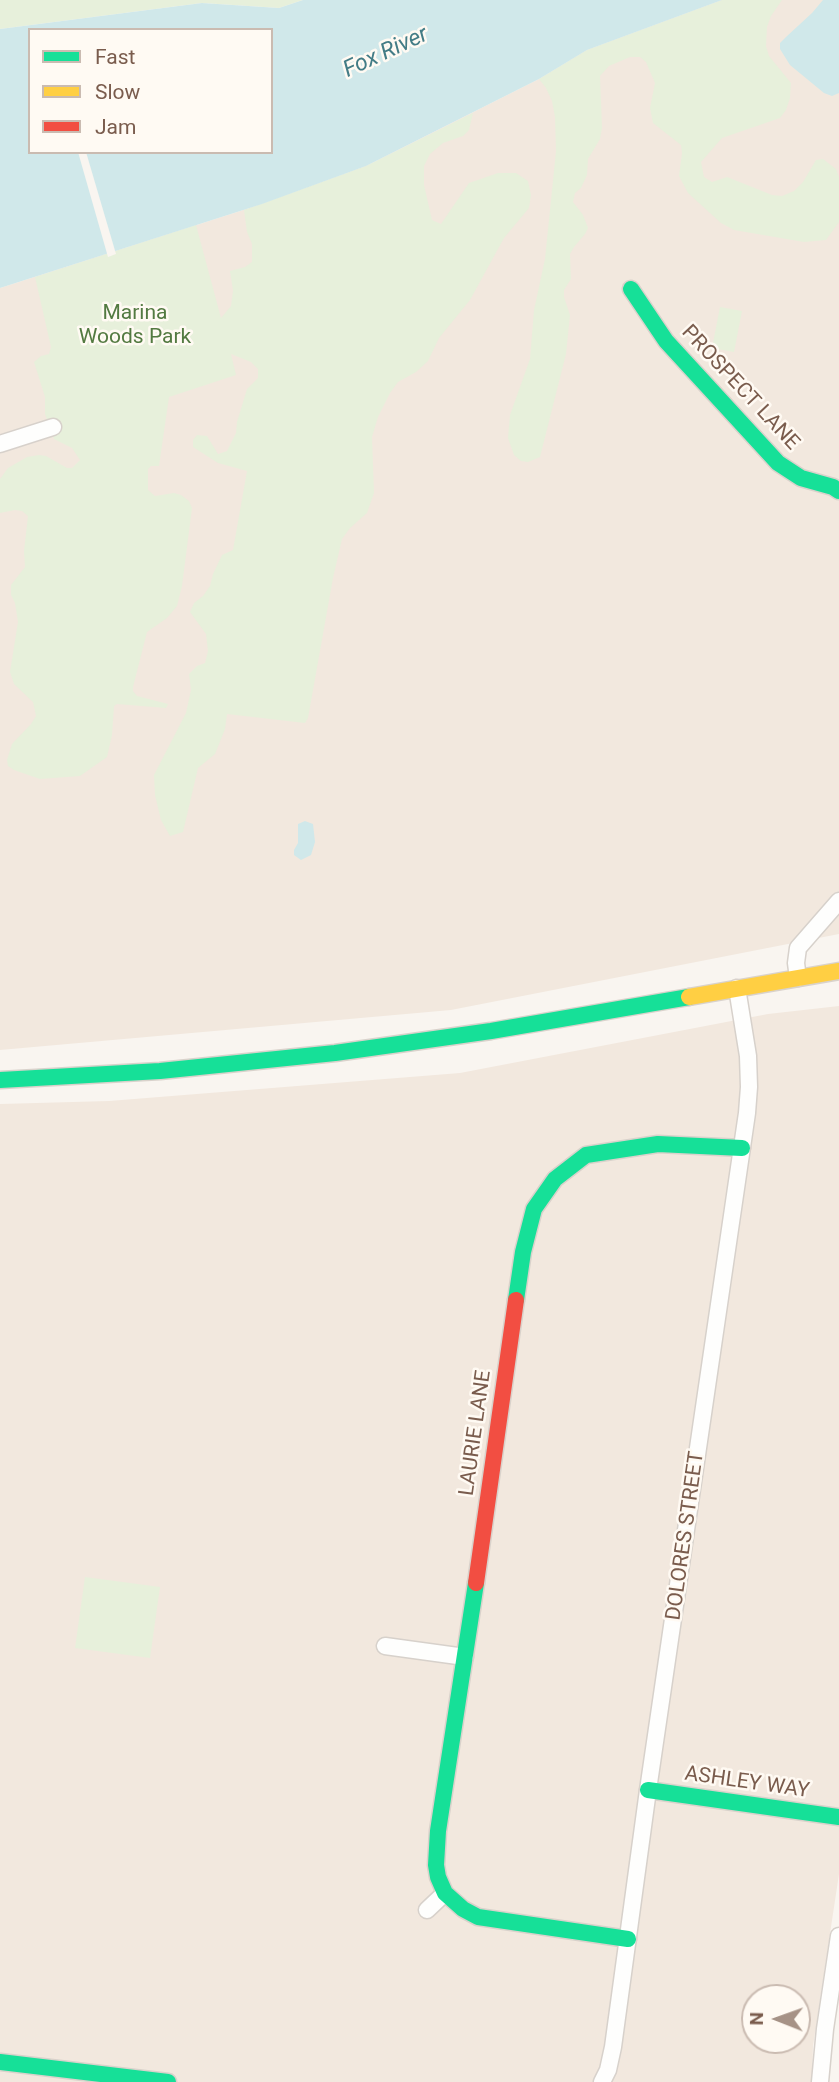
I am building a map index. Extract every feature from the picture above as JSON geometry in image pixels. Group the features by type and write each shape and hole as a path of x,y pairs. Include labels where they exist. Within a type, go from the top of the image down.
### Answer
{"street":[{"name":"PROSPECT LANE","path":"631,289 666,341 778,463 801,478 839,491"},
{"path":"0,444 53,427"},
{"path":"798,978 798,948 839,901"},
{"path":"0,1080 160,1071 324,1055 491,1031 839,971"},
{"name":"DOLORES STREET","path":"602,2082 613,2048 749,1098 749,1070 737,988"},
{"name":"LAURIE LANE","path":"445,1893 436,1865 438,1831 466,1657 523,1252 534,1209 555,1179 586,1155 658,1144 742,1149"},
{"path":"385,1646 466,1657"},
{"name":"ASHLEY WAY","path":"648,1790 839,1817"},
{"path":"426,1910 445,1893 463,1909 478,1917 628,1939"},
{"path":"820,2082 839,1936"},
{"path":"0,2062 168,2082"}],"shaded area":[{"path":"722,0 839,0 839,934 451,1010 0,1050 0,288 262,204 366,166 539,79 587,50"},
{"path":"839,1006 839,1874 813,2046 812,2082 0,2082 0,1104 109,1101 460,1073 768,1014"}],"green space":[{"path":"0,0 303,0 279,8 202,3 0,29"},
{"path":"722,0 782,0 767,27 766,46 769,56 791,83 790,98 780,118 722,138 701,162 704,177 712,182 727,177 772,195 782,196 794,191 803,182 816,160 823,159 836,169 839,177 839,222 826,240 804,242 734,230 721,223 688,193 679,176 681,145 653,123 650,108 655,83 646,62 640,57 630,57 609,66 600,76 600,139 588,159 587,175 581,188 575,193 573,202 583,215 588,228 570,254 571,279 564,290 570,315 566,354 540,457 528,462 521,461 514,455 508,438 510,415 530,359 534,310 545,259 556,151 552,101 539,79 587,50"},
{"name":"Marina Woods Park","path":"473,113 469,130 463,136 443,143 430,154 424,166 424,185 432,220 441,224 469,183 498,173 516,173 528,181 531,195 529,208 504,238 470,300 439,338 428,361 416,372 398,382 378,417 372,437 374,493 367,513 342,539 305,723 227,714 225,729 215,754 198,768 183,832 170,836 161,820 154,775 186,713 191,690 189,674 205,663 208,651 206,634 190,612 194,603 210,586 222,555 233,550 247,471 218,463 193,447 193,440 197,435 207,436 218,454 227,451 236,433 247,389 258,378 258,369 251,362 231,354 236,375 169,397 159,466 151,466 148,469 148,490 155,496 174,493 181,495 189,501 192,508 177,606 167,618 147,632 133,687 137,696 168,704 166,708 117,704 114,706 107,757 80,776 40,779 8,766 12,744 36,716 33,702 14,684 10,672 18,622 11,585 25,567 28,516 15,510 0,513 0,479 8,468 27,457 46,456 67,468 72,468 80,460 72,448 54,439 45,414 45,397 34,362 49,354 51,347 35,277 196,225 221,318 231,306 233,291 230,271 252,262 252,244 247,232 244,210 366,166"},
{"path":"720,307 742,311 734,352 712,348"},
{"path":"85,1577 160,1587 150,1658 75,1648"}],"water":[{"name":"Fox River","path":"303,0 722,0 587,50 539,79 366,166 262,204 0,288 0,29 202,3 279,8"},
{"path":"823,0 839,0 839,93 832,96 824,93 790,65 780,49 780,43"},
{"path":"305,821 313,824 315,842 311,855 301,860 294,855 294,850 298,843 298,824"}],"pier":[{"path":"79,154 87,154 116,254 108,257"}],"traffic: fast":[{"path":"631,289 666,341 778,463 801,478 839,491"},
{"path":"0,1080 160,1071 335,1053 491,1031 689,997"},
{"path":"516,1300 523,1252 534,1209 555,1179 586,1155 658,1144 742,1148"},
{"path":"476,1583 438,1831 438,1877 445,1893 463,1909 478,1917 628,1939"},
{"path":"648,1790 839,1817"},
{"path":"0,2062 168,2082"}],"traffic: slow":[{"path":"689,997 839,971"}],"traffic: jam":[{"path":"476,1583 516,1300"}]}
